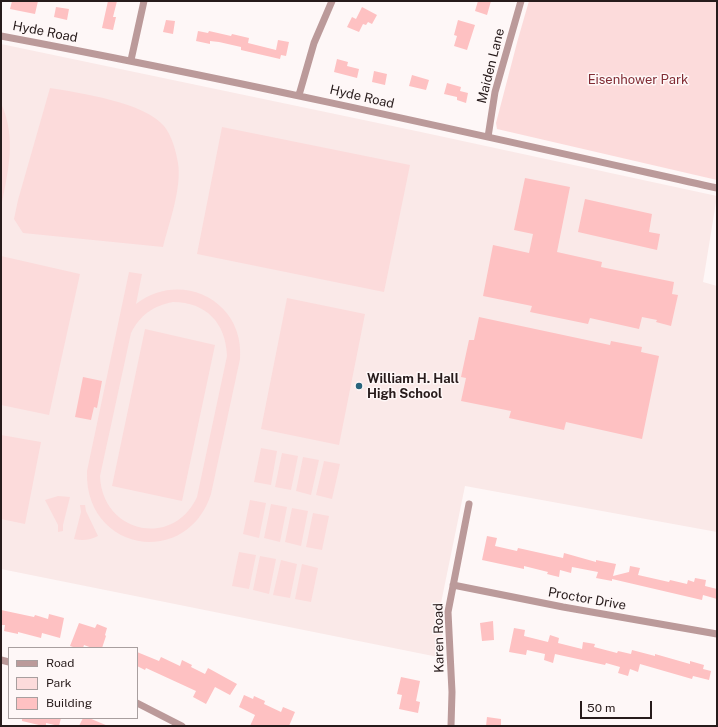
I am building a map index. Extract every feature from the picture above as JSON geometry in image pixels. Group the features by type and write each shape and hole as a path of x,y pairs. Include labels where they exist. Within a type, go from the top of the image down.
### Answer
{"street":[{"path":"131,60 144,1"},
{"path":"299,95 314,44 332,1"},
{"name":"Maiden Lane","path":"488,137 495,92 520,1"},
{"name":"Hyde Road","path":"1,36 131,60 299,95 717,188"},
{"name":"Karen Road","path":"451,726 452,692 448,612 469,504"},
{"name":"Proctor Drive","path":"453,584 563,607 717,634"},
{"path":"138,704 182,726"}],"shaded area":[{"name":"William H. Hall High School","path":"1,44 717,196 703,282 717,286 717,532 465,486 441,603 443,658 1,569"}],"green space":[{"name":"Eisenhower Park","path":"529,1 717,1 717,180 497,129 496,123"},
{"path":"50,88 94,96 127,105 155,118 164,126 175,149 179,173 177,194 163,247 23,233 14,219"},
{"path":"1,103 9,129 10,155 1,208"},
{"path":"222,127 410,165 384,292 197,254"},
{"path":"1,256 80,274 49,415 1,405"},
{"path":"129,272 142,274 136,304 154,294 172,290 190,291 207,297 221,307 232,321 239,339 240,359 211,494 199,518 181,533 160,541 139,541 119,534 102,519 90,498 87,471","holes":["173,302 185,303 204,310 218,324 226,344 227,356 197,497 186,513 172,524 156,528 140,527 125,521 113,511 104,495 100,476 131,333 143,316 153,309"]},
{"path":"287,298 365,314 339,445 261,429"},
{"path":"145,329 215,345 182,501 112,486"},
{"path":"1,435 41,442 25,524 1,519"},
{"path":"261,448 277,451 271,485 254,482"},
{"path":"282,453 298,456 291,490 275,487"},
{"path":"303,457 319,460 311,495 296,491"},
{"path":"324,461 340,464 332,499 316,495"},
{"path":"58,496 70,497 63,525 63,531 58,532 58,525 45,500"},
{"path":"250,500 266,503 259,538 243,534"},
{"path":"271,504 287,507 280,542 264,538"},
{"path":"80,505 85,505 86,511 98,536 86,540 74,539 81,512"},
{"path":"292,508 308,511 301,546 285,542"},
{"path":"313,513 329,516 322,550 306,547"},
{"path":"239,552 256,555 249,589 232,586"},
{"path":"260,556 276,559 269,594 253,590"},
{"path":"281,560 297,564 290,598 273,595"},
{"path":"302,564 318,568 311,602 295,599"}],"building":[{"path":"12,1 38,1 35,14 10,9"},
{"path":"108,1 117,1 113,17 116,17 113,30 102,28"},
{"path":"478,1 491,1 487,15 475,11"},
{"path":"56,7 69,9 67,20 54,17"},
{"path":"362,7 377,15 372,24 368,22 366,25 363,24 359,32 347,27 352,17 356,19"},
{"path":"166,20 175,21 173,34 163,32"},
{"path":"458,20 475,25 467,50 454,46 457,36 454,35"},
{"path":"198,31 208,33 209,31 231,36 232,34 249,38 248,43 276,50 278,40 289,42 286,56 281,55 280,59 241,50 241,47 219,42 210,41 210,44 196,41"},
{"path":"337,59 348,62 347,66 359,69 357,78 334,72"},
{"path":"374,71 387,74 385,85 372,82"},
{"path":"412,75 429,80 426,90 409,86"},
{"path":"447,83 461,87 460,91 468,93 466,103 457,100 457,97 444,94"},
{"path":"525,178 570,187 557,252 602,262 601,267 674,282 672,294 678,295 671,326 656,322 657,320 642,317 639,329 590,318 588,324 530,312 532,306 483,296 493,245 529,253 533,234 514,230"},
{"path":"585,199 652,214 649,232 660,234 657,250 578,232"},
{"path":"479,317 610,345 611,341 642,347 641,352 659,356 642,439 566,422 564,430 509,418 511,411 461,401 466,378 461,377 469,340 474,340"},
{"path":"83,377 102,381 97,408 94,407 91,420 75,417"},
{"path":"487,536 497,538 495,546 517,551 518,548 563,558 564,553 596,562 596,560 616,564 613,576 629,572 630,566 640,568 638,575 669,582 670,580 687,584 688,580 694,582 695,578 706,580 705,586 717,589 717,599 703,595 702,600 612,579 612,581 596,578 598,572 572,567 571,573 560,570 559,577 547,574 548,572 524,566 524,569 482,560"},
{"path":"1,610 34,617 35,615 48,619 49,614 64,618 60,638 42,633 41,638 18,632 18,634 4,631 5,625 1,625"},
{"path":"493,621 494,640 482,641 480,623"},
{"path":"79,623 95,628 97,624 107,628 102,647 89,647 84,645 83,647 70,646"},
{"path":"514,628 525,630 524,636 548,642 550,635 559,638 558,643 582,649 583,642 595,644 594,647 617,653 618,651 631,654 632,650 655,656 655,654 690,664 690,661 704,665 703,669 711,671 709,680 693,676 692,679 640,664 638,672 630,669 628,676 618,673 620,667 606,663 605,665 555,654 553,663 544,660 545,654 527,650 526,655 509,652"},
{"path":"138,652 159,661 161,657 180,666 182,660 192,665 191,667 205,674 208,668 237,684 230,695 215,687 206,704 193,697 196,691 146,668 145,670 138,666"},
{"path":"401,677 420,681 416,701 420,702 418,713 399,709 402,695 397,694"},
{"path":"244,695 253,699 254,696 265,701 264,704 281,712 283,707 295,712 289,726 250,726 255,715 239,707"},
{"path":"487,717 501,719 501,726 486,726"},
{"path":"22,719 61,719 59,726 46,723 46,726 43,726 22,721"},
{"path":"82,719 91,719 108,726 79,726"}],"place":[{"name":"William H. Hall High School","path":"359,386"}]}
